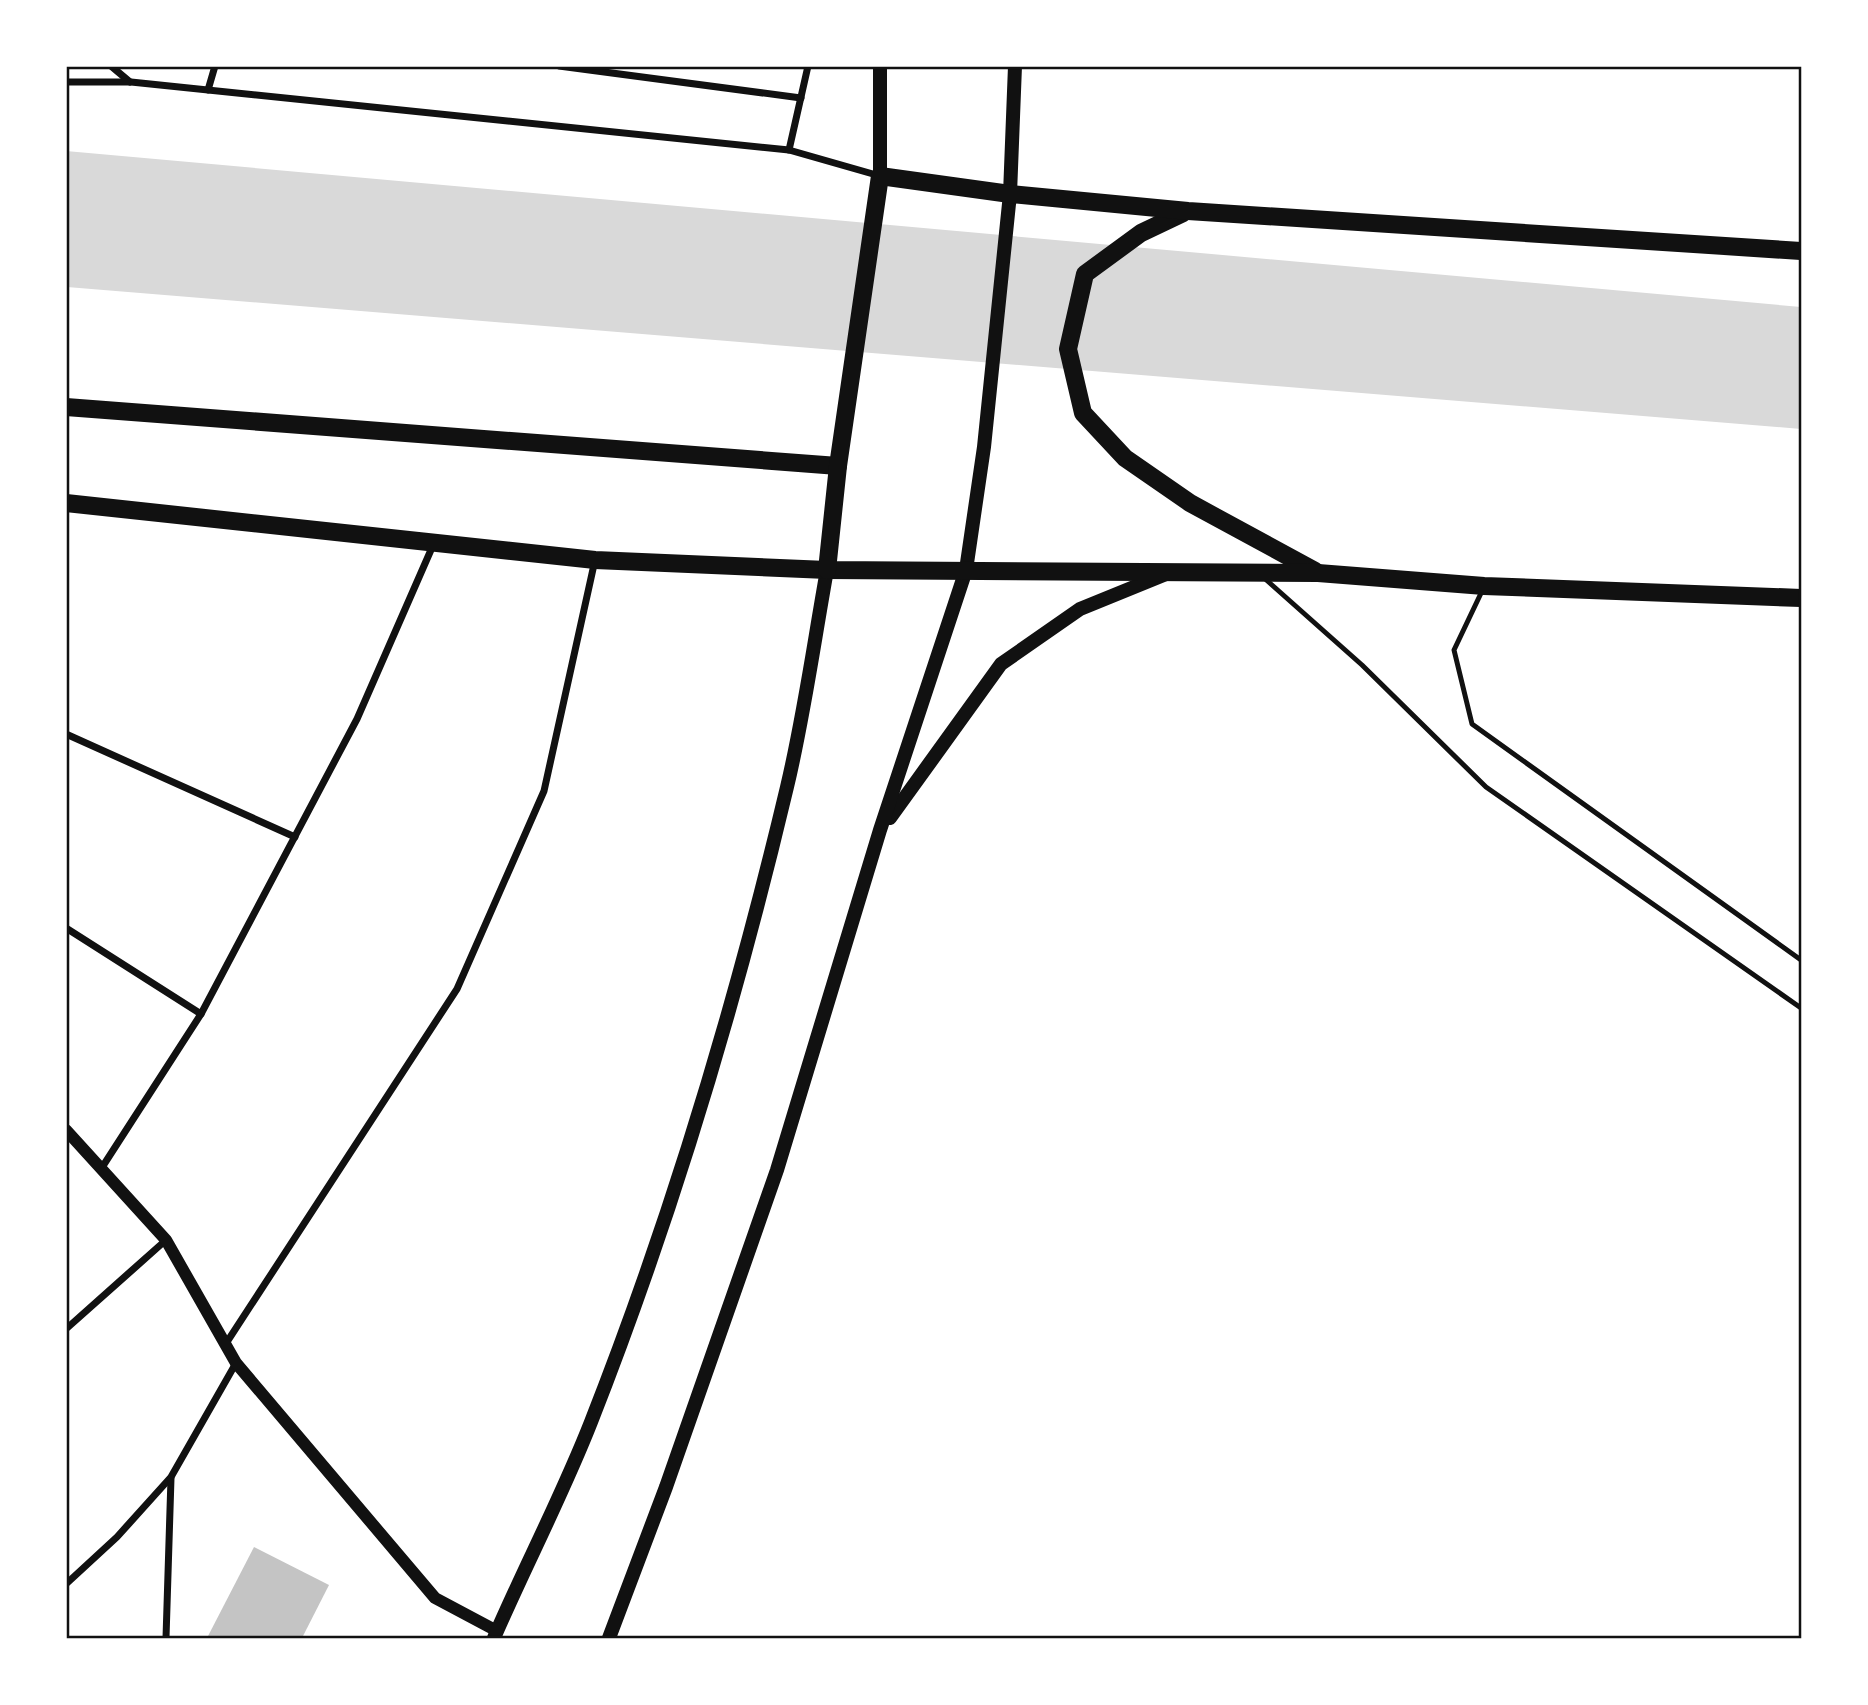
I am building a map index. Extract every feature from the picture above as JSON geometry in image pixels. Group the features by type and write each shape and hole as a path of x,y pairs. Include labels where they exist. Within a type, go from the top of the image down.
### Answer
{"main road":[{"path":"501,1636 590,1424 650,1261 739,974 788,784 827,570 838,466 880,176 880,66"},
{"path":"609,1639 777,1170 880,830 966,570 984,447 1009,202 1015,66"},
{"path":"880,176 1009,202 1801,251"},
{"path":"1188,211 1157,223 1085,274 1068,349 1083,413 1125,458 1179,496 1318,573"},
{"path":"66,407 838,466"},
{"path":"66,503 595,560 827,570 1318,573 1484,586 1801,598"},
{"path":"880,830 1002,664 1080,609 1171,572"}],"street":[{"path":"111,66 131,82"},
{"path":"208,90 215,66"},
{"path":"559,66 801,98"},
{"path":"789,150 808,66"},
{"path":"66,82 131,82 789,150 880,176"},
{"path":"101,1169 201,1014 356,719 434,543"},
{"path":"225,1345 457,989 544,791 595,560"},
{"path":"66,734 295,836"},
{"path":"66,928 201,1014"},
{"path":"66,1130 166,1240 236,1363 435,1598 501,1636"},
{"path":"66,1329 166,1240"},
{"path":"66,1584 117,1537 171,1477 236,1363"},
{"path":"166,1639 171,1477"}],"lane":[{"path":"1258,573 1362,665 1486,787 1801,1008"},
{"path":"1484,586 1454,650 1472,724 1801,960"}],"shaded area":[{"path":"66,151 1801,307 1801,429 67,287"}],"building":[{"path":"254,1547 329,1585 302,1638 207,1638"}]}
